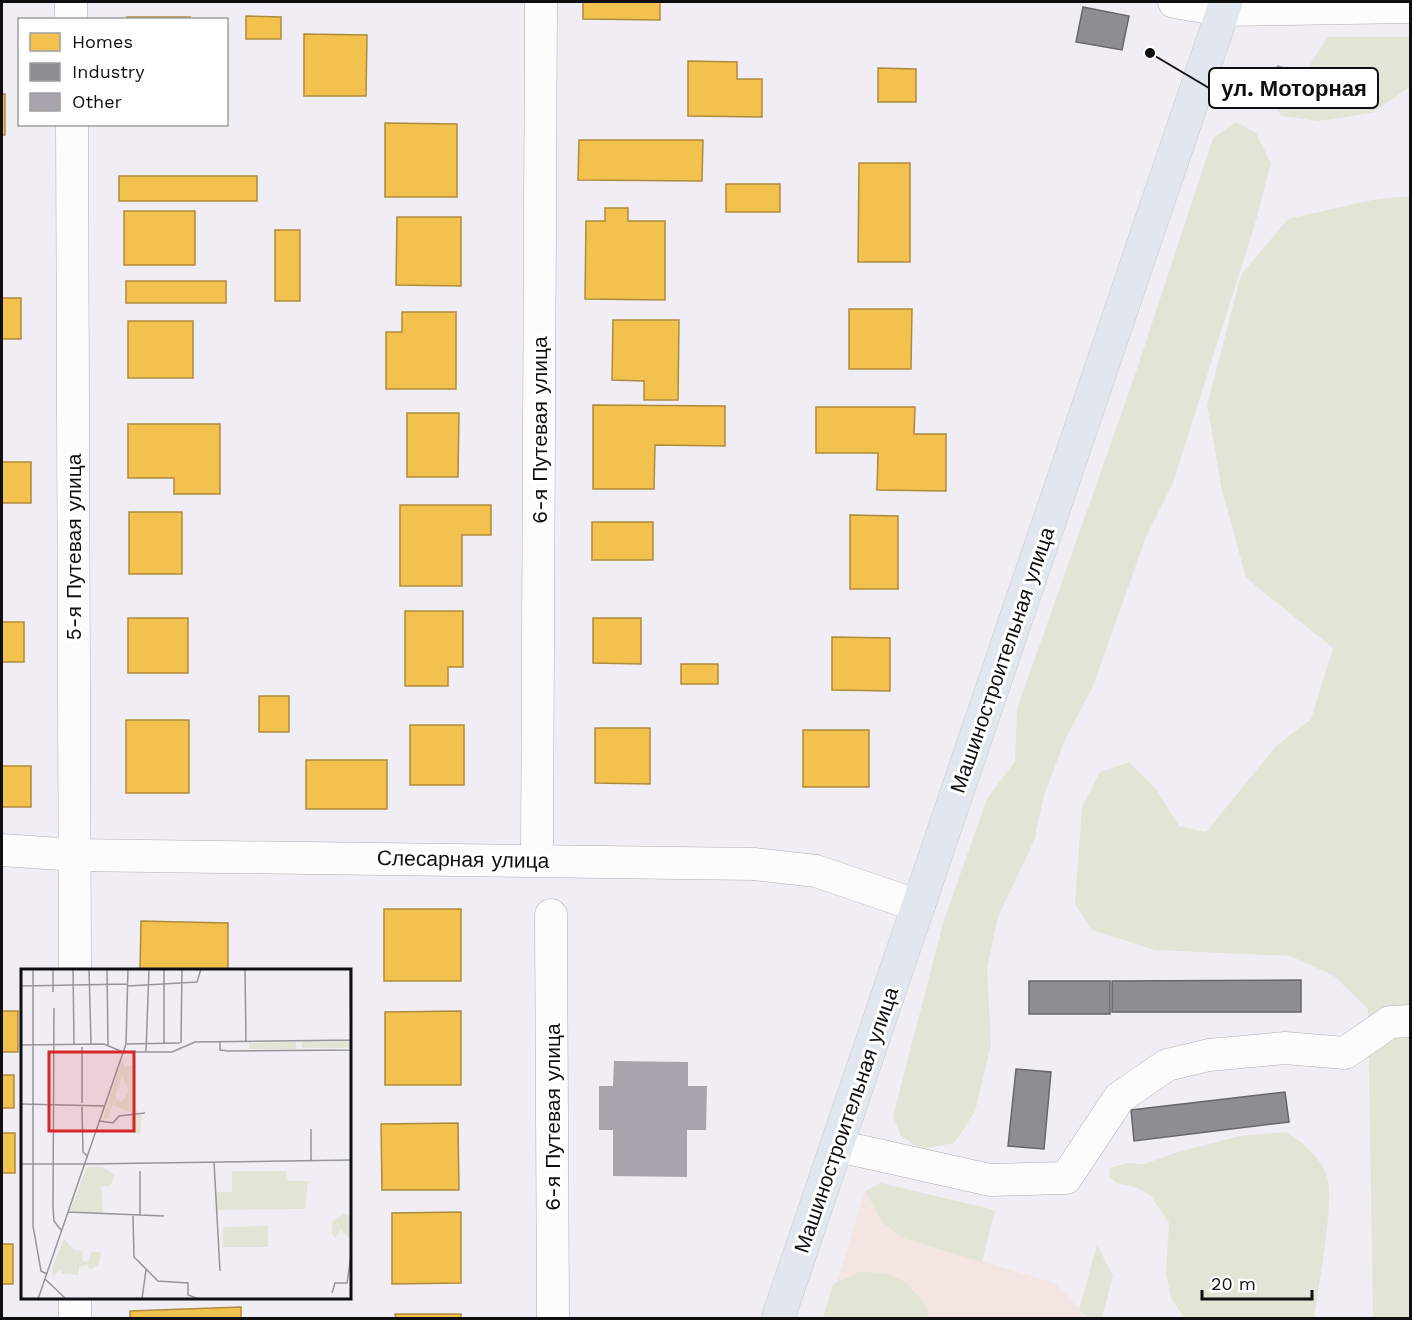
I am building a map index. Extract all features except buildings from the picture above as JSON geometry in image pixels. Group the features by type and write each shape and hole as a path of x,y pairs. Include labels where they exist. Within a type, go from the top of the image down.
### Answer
{"main road":[{"name":"Машиностроительная улица","path":"778,1318 1224,6"}],"street":[{"path":"71,2 71,18"},
{"name":"6-я Путевая улица","path":"537,859 541,2"},
{"path":"1174,2 1224,6 1410,7"},
{"name":"5-я Путевая улица","path":"72,126 75,969"},
{"name":"Слесарная улица","path":"2,850 75,855 537,859 754,864 816,871 919,906"},
{"name":"6-я Путевая улица","path":"551,915 553,1318"},
{"path":"837,1146 990,1180 1066,1178 1119,1098 1167,1065 1209,1055 1285,1048 1345,1053 1390,1022 1410,1021"},
{"path":"75,1299 75,1318"}],"shaded area":[{"path":"1328,37 1410,37 1410,87 1372,113 1318,121 1281,116 1273,101 1295,97 1312,61"},
{"path":"1236,122 1256,133 1271,163 1255,224 1173,483 1146,537 1093,686 1064,742 1044,796 1034,841 998,917 987,968 991,1044 975,1112 954,1143 921,1149 901,1136 893,1116 944,920 987,799 1015,761 1017,709 1136,372 1213,138"},
{"path":"1410,196 1410,1318 1373,1318 1368,1009 1334,976 1290,956 1155,950 1092,930 1075,904 1082,807 1100,772 1129,762 1156,789 1179,826 1206,832 1277,745 1311,719 1333,648 1246,578 1222,490 1207,405 1241,275 1288,219 1372,200"},
{"path":"1287,1132 1316,1156 1327,1176 1329,1188 1327,1224 1314,1318 1184,1318 1171,1298 1166,1273 1169,1223 1151,1196 1138,1188 1116,1183 1109,1176 1110,1168 1126,1163 1144,1164 1178,1152 1240,1136"},
{"path":"881,1183 995,1210 982,1262 902,1238 883,1223 865,1191"},
{"path":"865,1191 883,1223 902,1238 1055,1283 1088,1318 826,1318"},
{"path":"1097,1245 1113,1276 1102,1318 1088,1318 1079,1309"},
{"path":"859,1272 883,1274 900,1280 914,1291 929,1311 927,1318 823,1318 833,1284"}],"place":[{"name":"ул. Моторная","path":"1150,53"}]}
